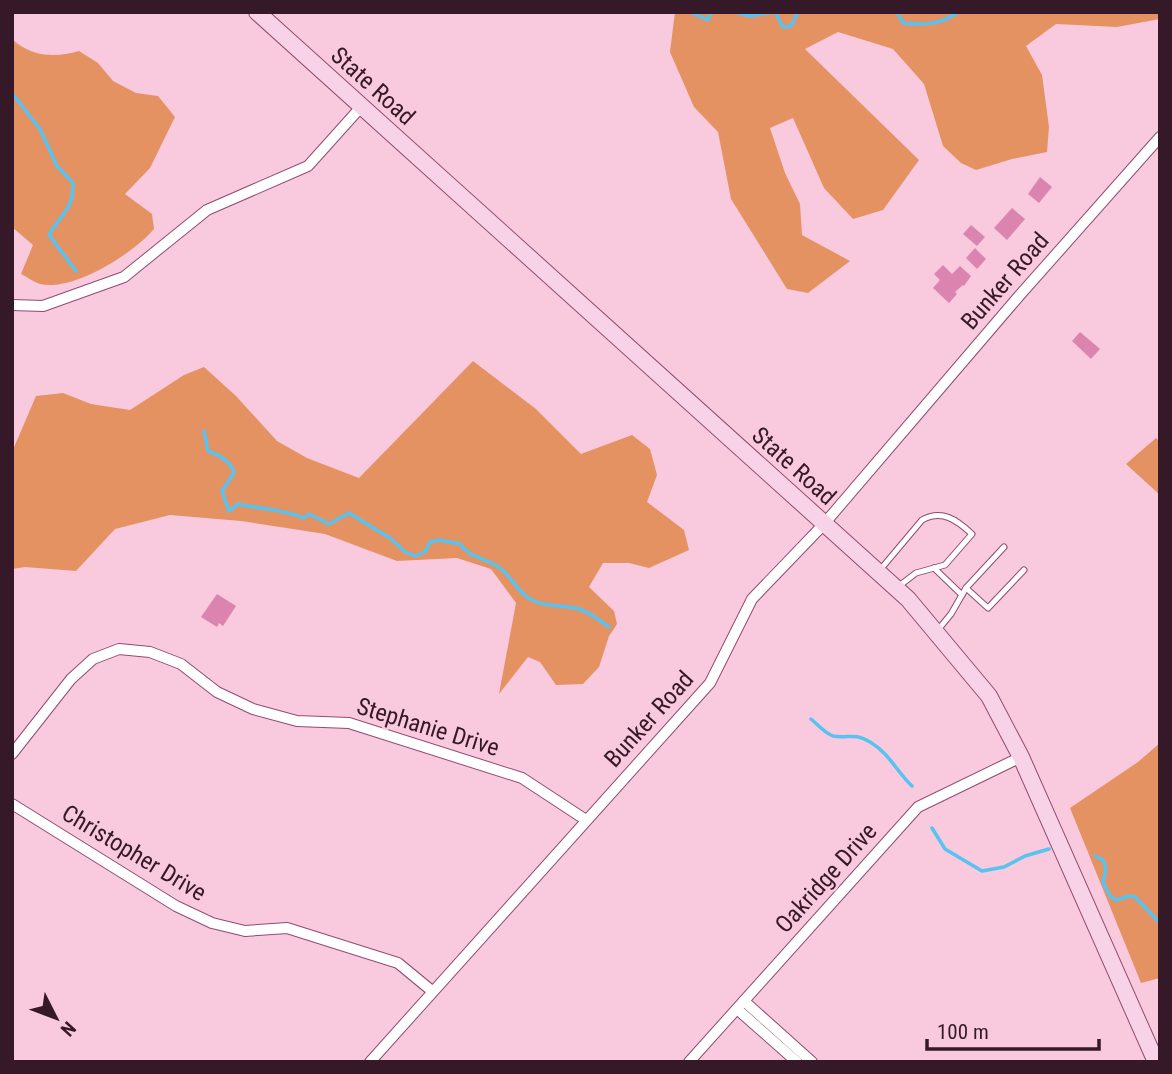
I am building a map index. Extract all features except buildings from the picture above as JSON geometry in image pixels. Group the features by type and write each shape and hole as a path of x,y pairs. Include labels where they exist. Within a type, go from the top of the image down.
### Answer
{"main road":[{"name":"State Road","path":"257,12 896,588 937,631 989,695 1021,757 1156,1062"}],"street":[{"path":"12,305 43,306 124,277 207,211 308,166 361,107"},
{"name":"Bunker Road","path":"370,1062 710,682 752,599 824,524 1019,296 1160,137"},
{"name":"Stephanie Drive","path":"12,754 71,679 93,659 119,649 150,652 181,664 217,692 253,709 297,722 349,723 522,778 586,820"},
{"name":"Oakridge Drive","path":"689,1062 918,807 1021,757"},
{"name":"Christopher Drive","path":"12,804 176,906 212,923 245,931 288,928 398,963 432,992"},
{"path":"741,1005 797,1062"},
{"path":"741,1005 812,1062"}],"lane":[{"path":"878,572 922,520 932,515 949,516 972,534 945,565 916,573 896,588"},
{"path":"937,631 951,614 966,588 1004,547"},
{"path":"934,568 962,595"},
{"path":"966,588 988,608 1024,569"}],"shaded area":[{"path":"675,12 1160,12 1160,19 1117,27 1056,24 1026,46 1042,75 1049,127 1047,152 976,170 961,163 943,146 924,84 893,49 838,32 805,49 919,160 883,210 853,219 824,188 793,118 770,128 785,173 800,204 802,235 850,261 808,293 787,289 731,199 718,132 694,107 670,52"},
{"path":"12,39 35,53 61,55 79,51 98,63 113,81 136,93 158,96 175,117 150,168 125,194 152,214 154,229 118,259 69,282 40,284 21,274 33,245 12,227"},
{"path":"473,361 536,409 581,454 632,435 650,449 657,475 647,502 684,530 689,550 649,568 629,563 603,563 589,587 614,611 617,624 609,636 599,667 583,684 556,685 540,662 528,657 499,694 516,603 491,569 457,558 397,561 325,534 241,521 170,515 115,529 76,571 25,567 12,569 12,452 36,396 63,393 91,404 130,410 184,375 204,367 236,396 277,441 307,458 359,478"},
{"path":"1156,438 1160,442 1160,495 1126,464"},
{"path":"1160,743 1160,978 1141,983 1070,808 1138,762"}],"waterway":[{"path":"690,12 708,20 711,12"},
{"path":"734,12 750,16 775,12 783,27 791,26 798,12"},
{"path":"815,12 823,12"},
{"path":"897,12 903,23 918,24 938,22 958,12"},
{"path":"12,93 40,129 57,166 73,183 69,205 49,235 76,271"},
{"path":"204,431 208,451 227,462 234,473 222,491 229,511 238,504 304,518 309,514 329,524 349,513 415,556 425,552 430,542 440,540 460,544 472,555 502,570 522,593 532,600 579,609 609,627"},
{"path":"811,719 833,736 855,736 870,742 912,786"},
{"path":"932,828 945,849 982,871 1004,867 1025,856 1049,849"},
{"path":"1095,856 1103,860 1106,869 1103,882 1110,896 1116,900 1135,897 1160,923"}]}
